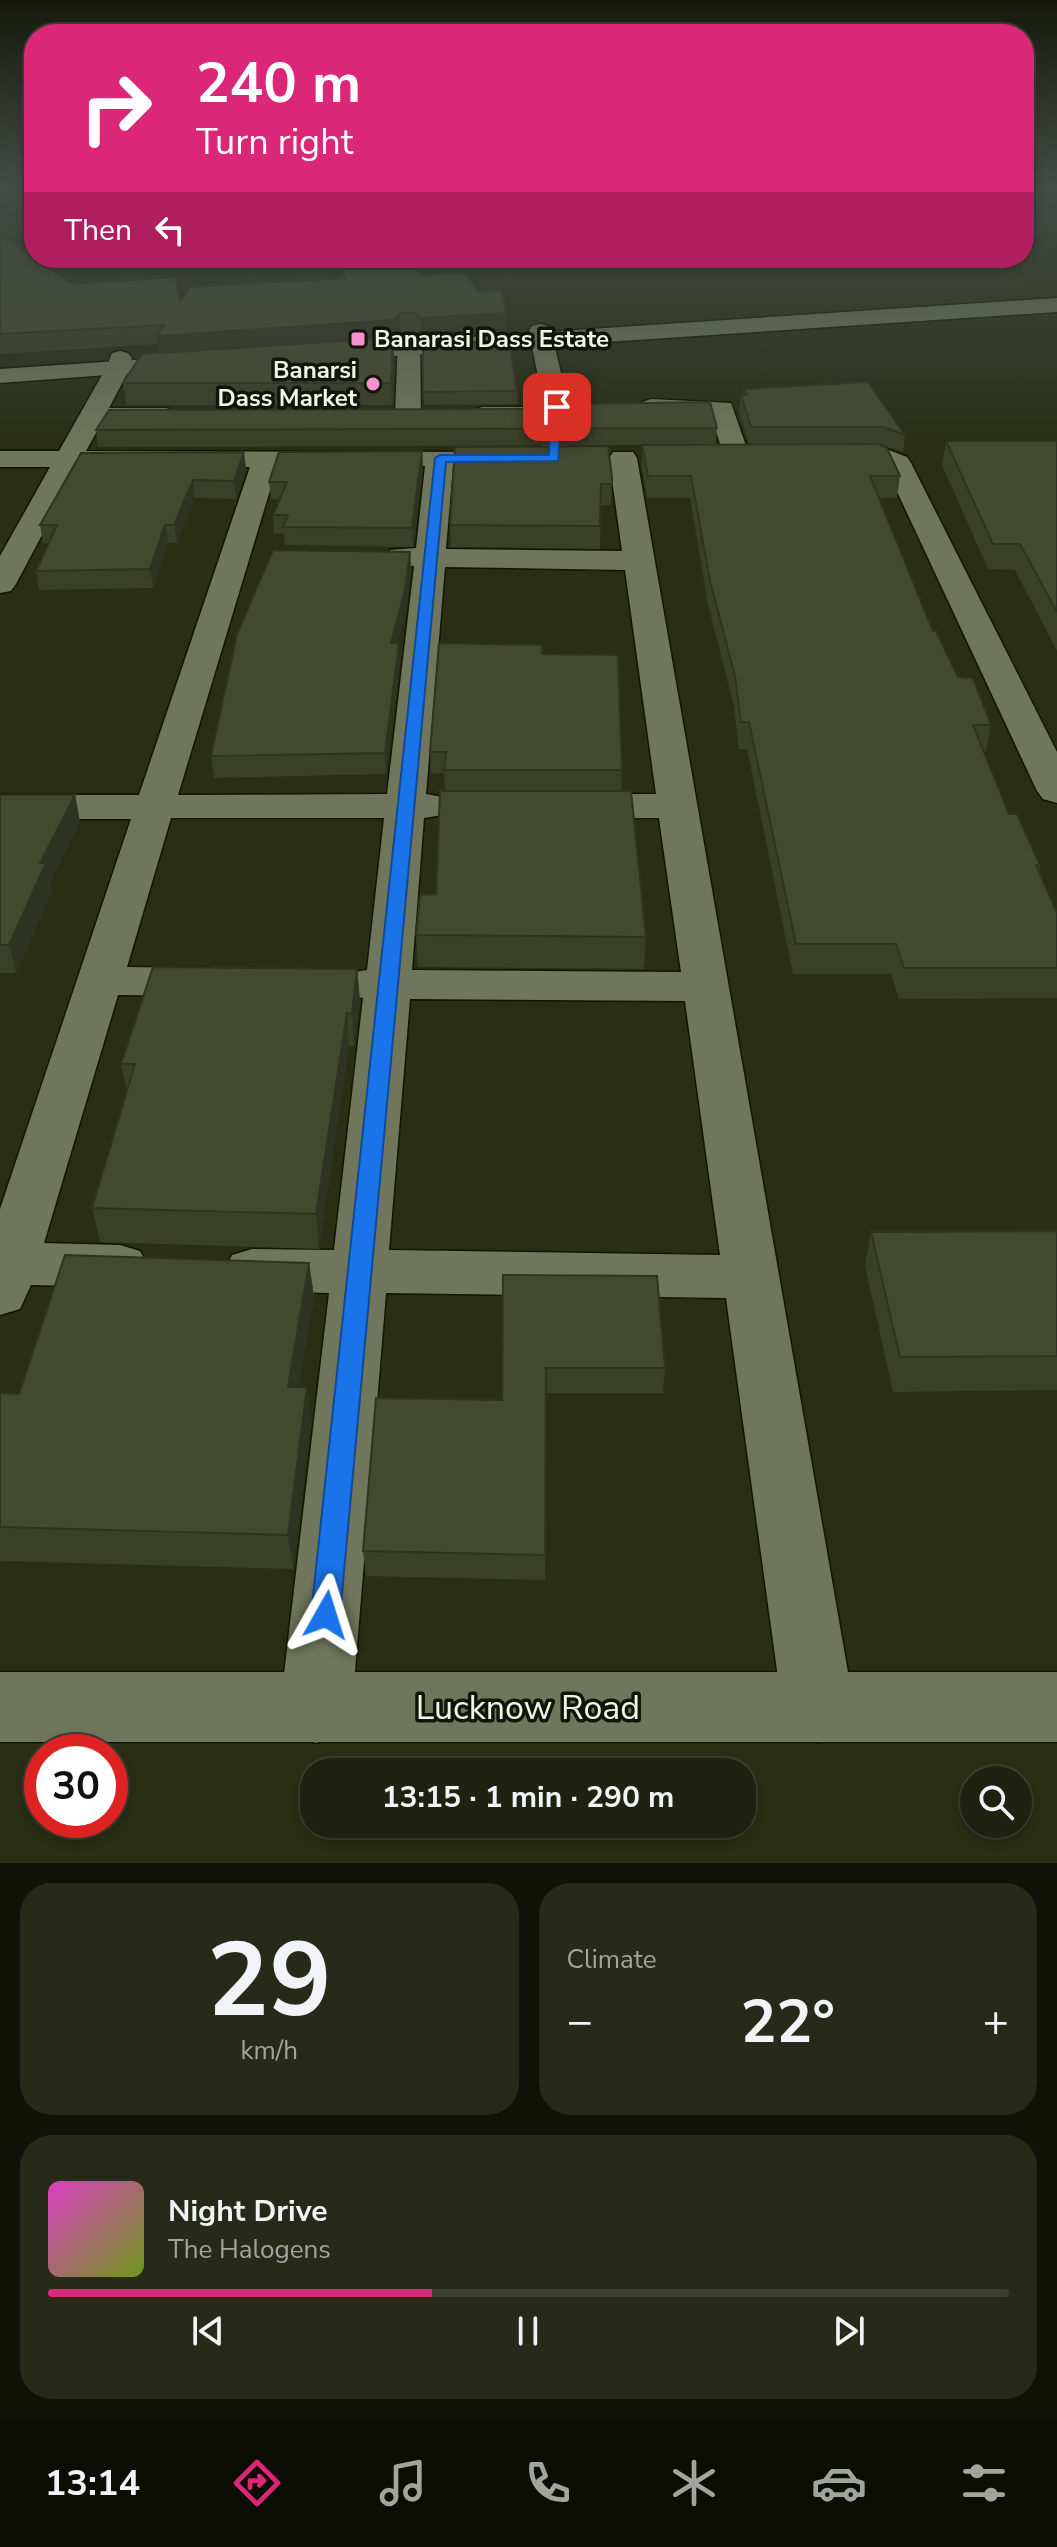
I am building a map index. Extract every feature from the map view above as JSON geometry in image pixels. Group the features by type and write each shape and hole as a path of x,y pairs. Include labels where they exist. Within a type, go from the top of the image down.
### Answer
{"street":[{"path":"310,350 1056,302"},
{"path":"540,336 558,411 601,458 639,561 818,1707"},
{"path":"408,415 409,344"},
{"path":"0,366 210,357"},
{"path":"0,376 119,363"},
{"path":"0,584 119,363"},
{"path":"0,459 266,459 586,407"},
{"path":"631,407 722,408 736,457"},
{"path":"376,415 408,415 444,429 601,458"},
{"path":"92,416 187,416"},
{"path":"316,1708 444,429"},
{"path":"808,456 881,455 897,463 1057,791"},
{"path":"266,459 250,557 155,808 3,1273 185,1268 360,1274 750,1277"},
{"path":"370,557 639,561"},
{"path":"0,807 470,806"},
{"path":"533,806 677,806"},
{"path":"100,981 252,983"},
{"path":"312,983 705,987"},
{"name":"Lucknow Road","path":"0,1707 1057,1707"}],"building":[{"path":"0,273 56,273 73,284 175,277 180,301 190,287 345,278 343,273 466,273 478,292 502,290 506,313 421,318 416,313 400,313 394,320 157,336 164,325 0,334"},
{"path":"393,338 391,383 123,383 142,354"},
{"path":"509,340 517,391 423,392 423,345"},
{"path":"868,382 905,435 883,427 751,427 741,395 747,395 744,389"},
{"path":"710,402 717,428 96,430 109,410 541,409 540,419 545,427 565,428 572,419 574,404"},
{"path":"946,441 1057,441 1057,612 1020,544 993,544"},
{"path":"878,444 887,448 900,476 870,476 933,631 936,631 958,677 973,678 991,725 973,725 1009,814 1017,814 1040,865 1036,865 1057,913 1057,968 904,968 896,944 796,944 749,722 741,722 735,676 710,581 691,476 648,476 642,445"},
{"path":"608,446 612,484 601,484 600,526 450,525 455,447"},
{"path":"422,451 412,528 283,527 288,515 273,515 287,482 269,482 279,452"},
{"path":"244,452 234,481 193,480 174,525 165,525 150,569 36,571 57,525 40,525 81,453"},
{"path":"273,550 410,552 405,590 391,643 399,643 385,753 211,756 237,634"},
{"path":"439,643 542,645 542,654 618,655 622,770 444,770 446,752 430,752"},
{"path":"440,791 631,791 646,937 416,935 420,895 436,894"},
{"path":"0,795 75,795 40,863 46,863 9,945 0,945"},
{"path":"153,967 357,969 352,1014 347,1013 316,1214 92,1208 135,1064 121,1064"},
{"path":"1057,1231 1057,1356 900,1357 871,1232"},
{"path":"65,1255 309,1263 288,1387 307,1387 288,1535 0,1527 0,1393 19,1394"},
{"path":"503,1275 657,1276 665,1368 546,1368 545,1555 363,1551 376,1398 502,1400"}],"place":[{"name":"Banarasi Dass Estate","path":"358,339"},
{"name":"Banarsi Dass Market","path":"373,384"}],"route":[{"path":"326,1615 440,458 554,458 557,407"}]}
